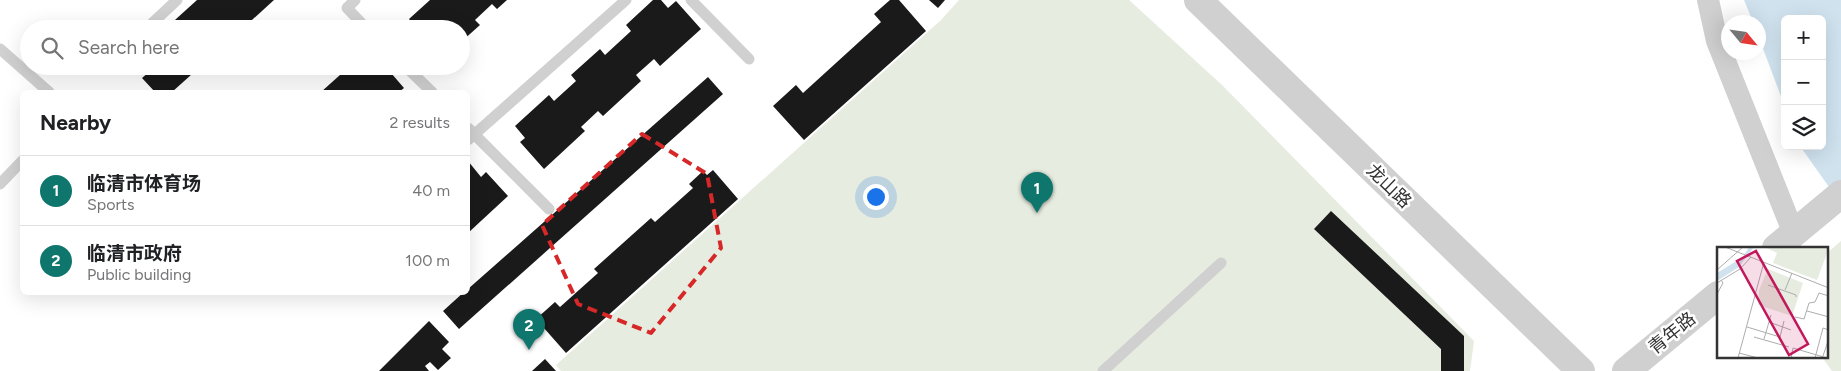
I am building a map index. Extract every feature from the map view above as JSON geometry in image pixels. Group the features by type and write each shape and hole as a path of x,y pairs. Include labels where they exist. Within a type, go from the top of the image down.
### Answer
{"street":[{"name":"龙山路","path":"1198,0 1580,371"},
{"path":"1708,0 1717,41 1785,241 1841,194"},
{"name":"青年路","path":"1626,371 1717,296"}],"lane":[{"path":"156,20 177,0"},
{"path":"355,0 347,8 358,20"},
{"path":"470,133 626,0"},
{"path":"691,0 749,59"},
{"path":"0,49 20,67"},
{"path":"30,75 47,90"},
{"path":"414,75 430,90"},
{"path":"470,135 549,209"},
{"path":"0,184 20,163"},
{"path":"1104,371 1221,263"}],"highlighted area":[{"path":"642,134 707,174 721,248 651,333 578,304 542,225"}],"shaded area":[{"path":"959,0 1129,0 1222,85 1474,341 1470,371 561,371 556,365 941,20"},
{"path":"1841,241 1841,371 1832,371 1823,358 1828,358 1828,252"}],"water":[{"path":"1744,0 1841,0 1841,204 1803,150 1826,150 1826,15 1781,15 1781,96 1766,57 1766,15 1750,15"}],"building":[{"path":"197,0 274,0 252,20 175,20"},
{"path":"430,0 507,0 497,9 492,4 475,20 480,25 470,34 470,20 409,19"},
{"path":"653,0 661,0 668,8 676,1 701,29 660,66 654,59 636,75 641,81 603,116 598,111 581,127 585,131 544,169 520,142 525,138 515,126 549,95 554,101 576,81 571,75 600,49 605,55 631,31 626,25"},
{"path":"890,0 899,0 926,31 804,140 773,106 796,85 803,93 881,22 874,14"},
{"path":"929,0 945,0 938,8"},
{"path":"146,75 191,75 174,90 153,90 142,78"},
{"path":"340,75 393,75 404,88 402,90 323,90"},
{"path":"708,77 723,94 459,329 443,311 461,295 470,295 470,287"},
{"path":"470,163 481,177 486,172 508,196 470,231"},
{"path":"713,170 738,199 566,353 536,319 555,302 560,307 598,273 594,269 651,218 655,222 693,188 689,184 703,171 707,175"},
{"path":"1331,211 1464,336 1464,371 1441,371 1441,349 1314,229"},
{"path":"429,321 449,342 442,349 451,358 438,370 430,362 425,366 429,371 379,371"},
{"path":"545,359 556,371 532,371"}],"place":[{"name":"临清市体育场","path":"1037,213"},
{"name":"临清市政府","path":"529,350"}]}
